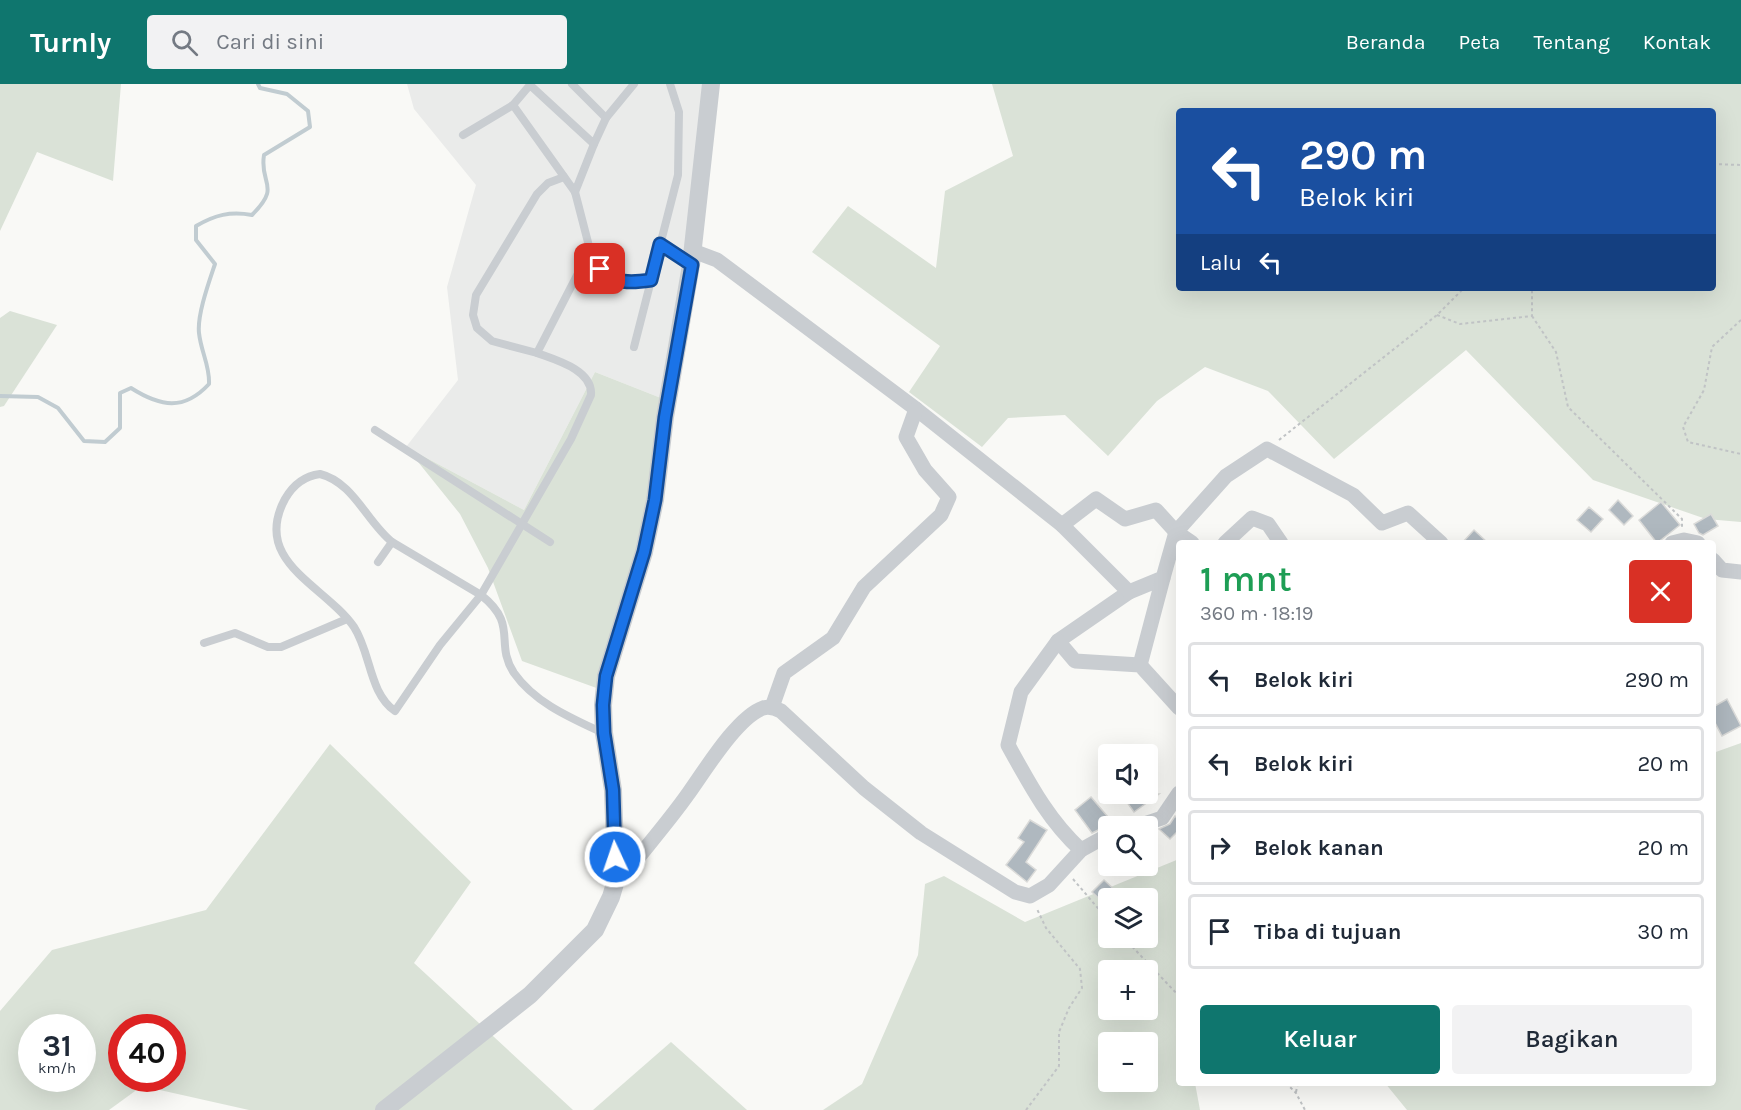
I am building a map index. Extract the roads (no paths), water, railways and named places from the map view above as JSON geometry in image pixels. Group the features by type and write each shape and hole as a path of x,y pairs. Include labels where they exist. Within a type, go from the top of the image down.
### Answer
{"street":[{"path":"384,1110 530,995 595,930 611,897 616,880 613,790 604,733 603,705 606,676 644,552 655,500 665,417 692,258 711,84"},
{"path":"692,258 717,260 916,409 1062,525 1129,592"},
{"path":"772,707 784,673 833,638 864,587 941,515 948,496 925,470 906,437 916,409"},
{"path":"1140,665 1176,532 1226,476 1267,449 1353,495 1382,523 1408,513 1438,540"},
{"path":"1062,525 1096,500 1125,519 1156,510 1176,532 1188,540"},
{"path":"1228,540 1252,518 1268,524 1279,540"},
{"path":"1716,563 1722,570 1741,572"},
{"path":"1081,850 1063,834 1042,804 1008,745 1021,692 1058,641 1129,592 1163,578"},
{"path":"1058,641 1075,661 1140,665 1176,705"},
{"path":"616,880 625,874 688,793 706,765 749,717 763,708 772,707 781,711 864,788 921,833 1015,892 1030,896 1049,885 1081,850 1098,841"},
{"path":"1158,819 1162,818 1176,797"}],"lane":[{"path":"463,135 513,105 530,84 594,144"},
{"path":"572,84 606,118"},
{"path":"575,192 606,118 634,84"},
{"path":"634,347 678,175 679,112 670,84"},
{"path":"513,105 575,192 590,250 600,269 608,277 627,283 651,280"},
{"path":"564,177 548,183 537,194 476,295 473,315 477,328 492,341 537,353 565,364 585,377 591,388 591,396 571,439 481,595 440,645 395,711 386,705 375,683 362,640 347,619 300,577 284,555 276,526 279,510 288,493 298,482 310,475 328,476 343,486 378,531 392,542 481,595 495,606 502,618 506,654 514,673 538,697 564,715 604,733"},
{"path":"660,244 692,258"},
{"path":"537,353 590,250"},
{"path":"375,430 550,542"},
{"path":"378,562 392,542"},
{"path":"204,643 235,633 268,647 281,647 347,619"}],"waterway":[{"path":"0,396 38,397 58,408 84,441 105,442 120,428 120,393 131,388 152,399 172,403 190,399 209,384 199,326 204,298 215,264 196,240 196,226 223,215 237,213 252,215 261,205 268,191 263,165 264,155 310,127 308,111 287,94 260,88 258,84"}]}
